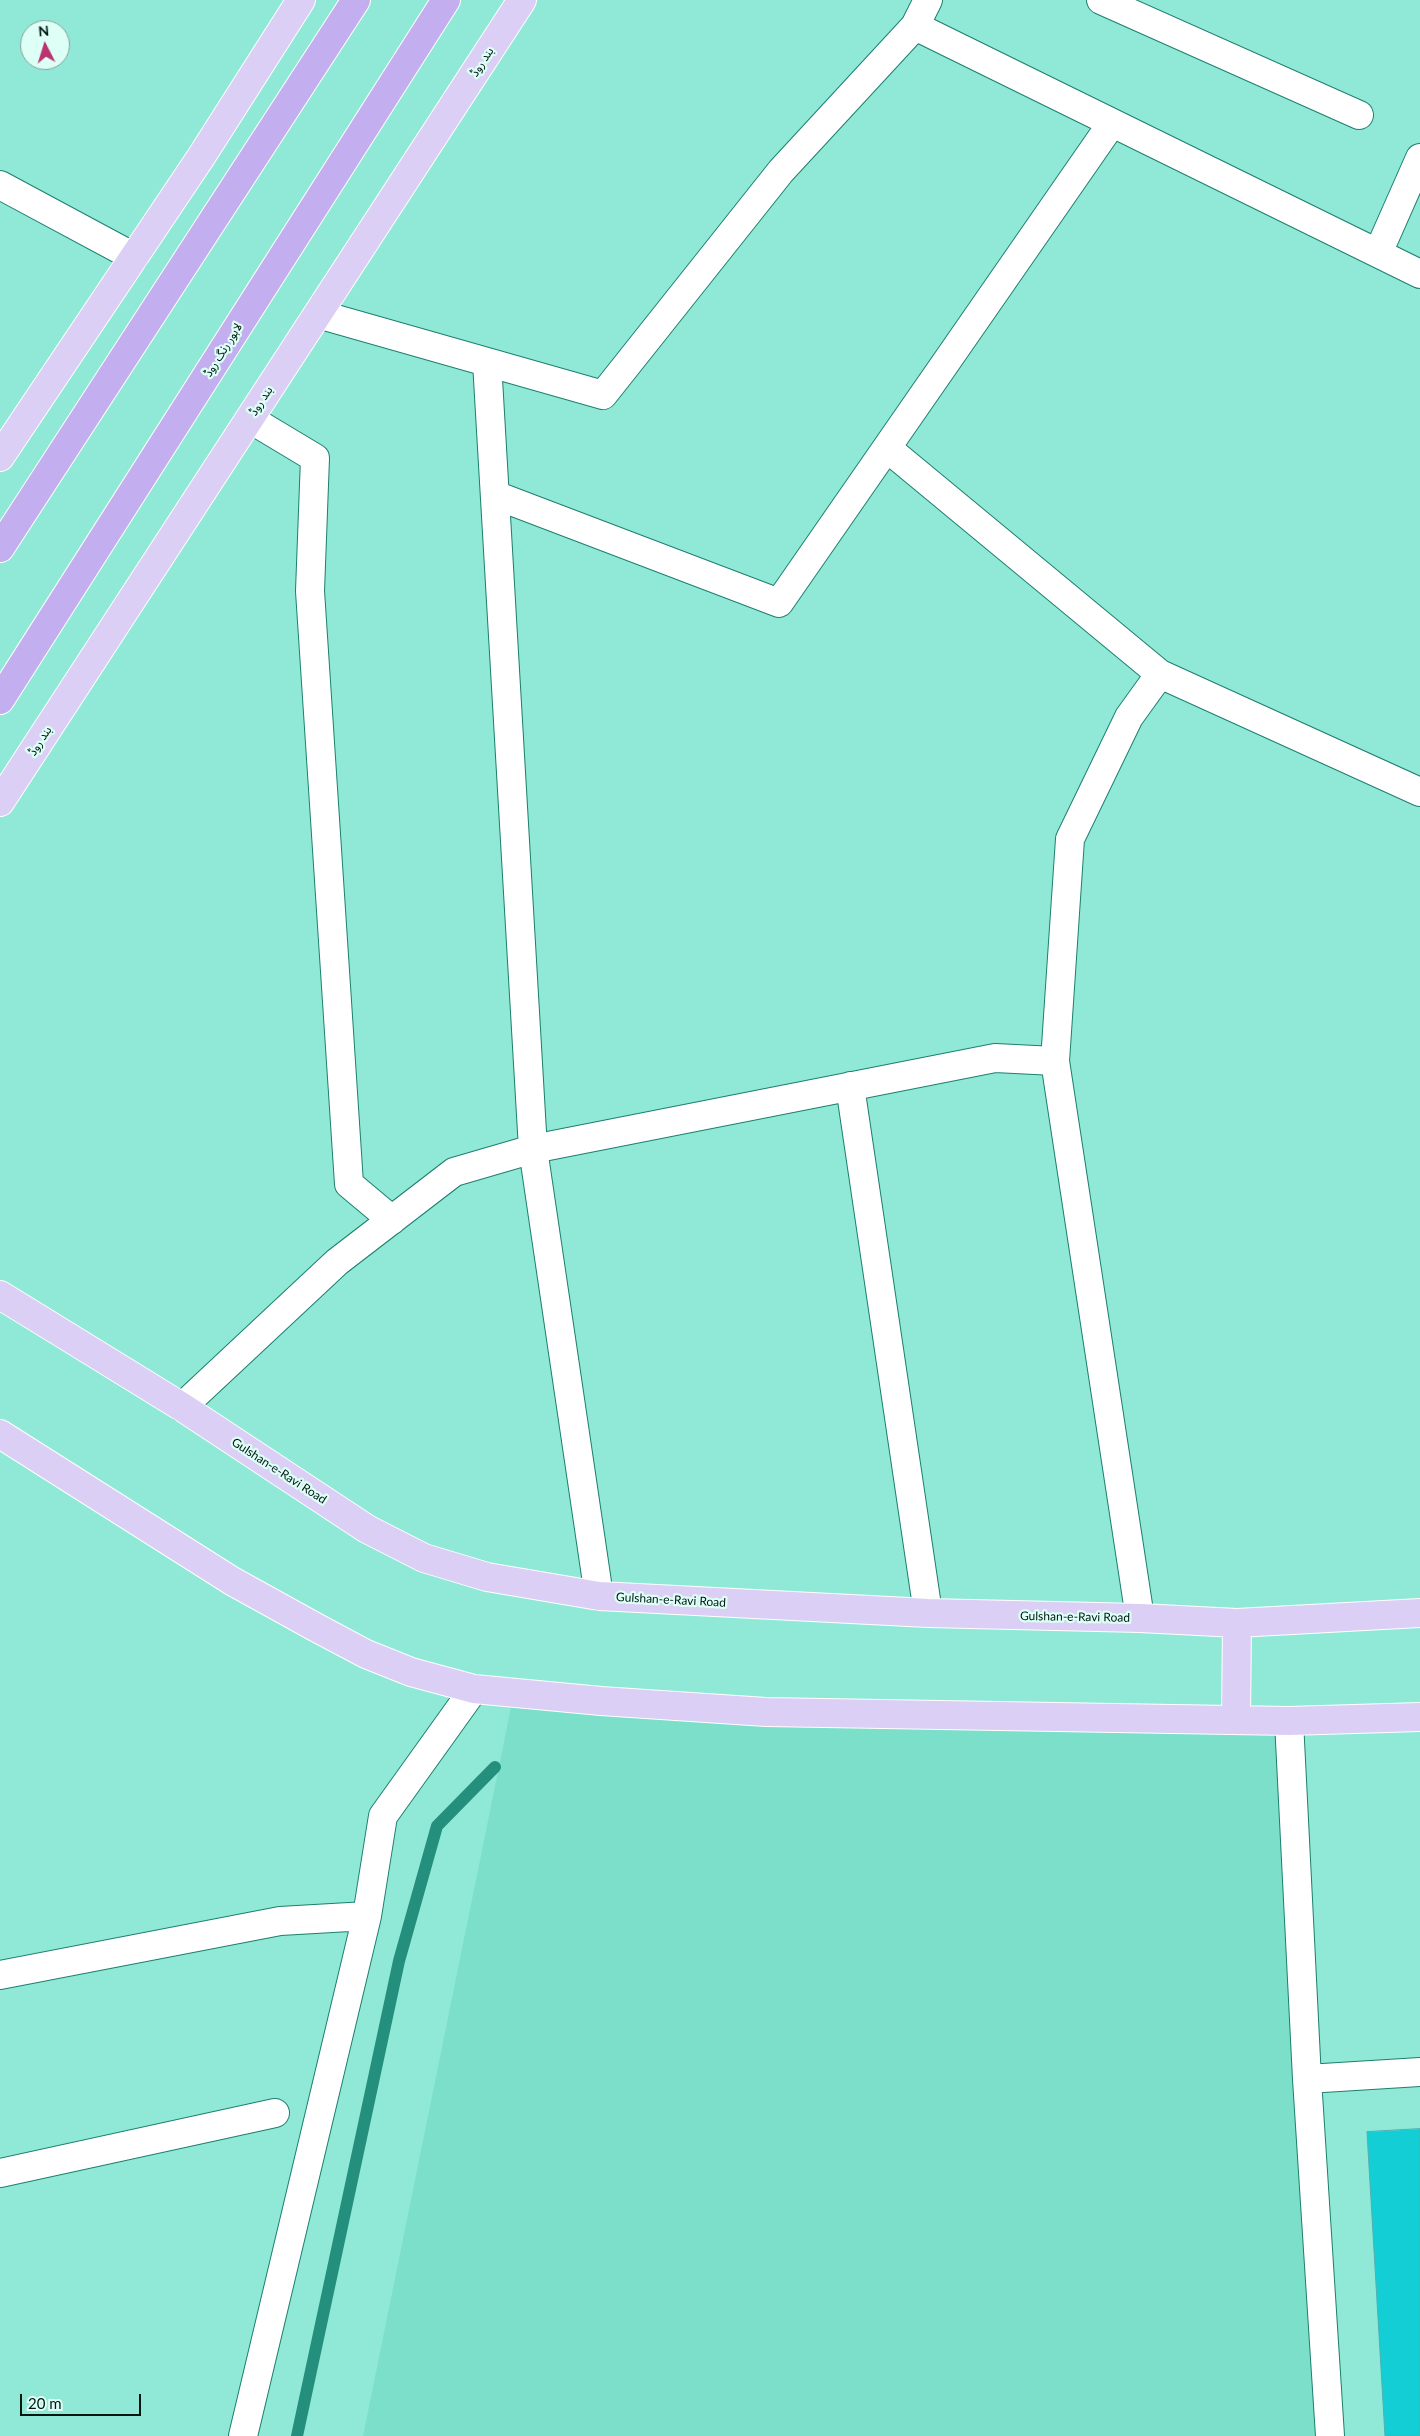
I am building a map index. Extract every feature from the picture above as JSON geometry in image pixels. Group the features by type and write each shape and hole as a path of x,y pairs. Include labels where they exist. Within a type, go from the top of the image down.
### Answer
{"highway":[{"path":"0,548 356,0"},
{"name":"لاہور رنگ روڈ","path":"0,700 446,0"}],"main road":[{"path":"0,457 201,158 302,0"},
{"name":"بند روڈ","path":"0,802 522,0"},
{"name":"Gulshan-e-Ravi Road","path":"0,1295 182,1407 366,1529 424,1558 487,1577 599,1596 928,1613 1140,1618 1237,1623 1420,1613"},
{"path":"0,1434 232,1581 316,1628 366,1654 411,1672 474,1689 601,1701 766,1712 1289,1721 1420,1717"},
{"path":"1236,1720 1237,1623"}],"street":[{"path":"318,314 604,395 781,171 915,26 928,0"},
{"path":"1101,0 1359,115"},
{"path":"915,26 1420,274"},
{"path":"495,495 779,604 1112,123"},
{"path":"1378,253 1420,158"},
{"path":"0,185 134,258"},
{"path":"487,362 533,1149 599,1596"},
{"path":"250,419 315,458 310,591 349,1184 392,1220"},
{"path":"887,448 1160,674 1420,792"},
{"path":"1140,1618 1055,1061 1070,839 1129,717 1160,674"},
{"path":"182,1407 337,1262 454,1172 533,1149 995,1058 1055,1061"},
{"path":"850,1086 928,1613"},
{"path":"243,2436 367,1916 382,1816 474,1689"},
{"path":"1289,1721 1307,2079 1330,2436"},
{"path":"0,1975 280,1921 367,1916"},
{"path":"1307,2079 1420,2072"},
{"path":"0,2173 275,2113"}],"shaded area":[{"path":"517,1678 595,1691 734,1702 1293,1712 1330,2436 363,2436"}],"building":[{"path":"1420,2129 1420,2436 1385,2436 1367,2132"}],"waterway":[{"path":"297,2436 399,1961 437,1826 495,1767"}]}
